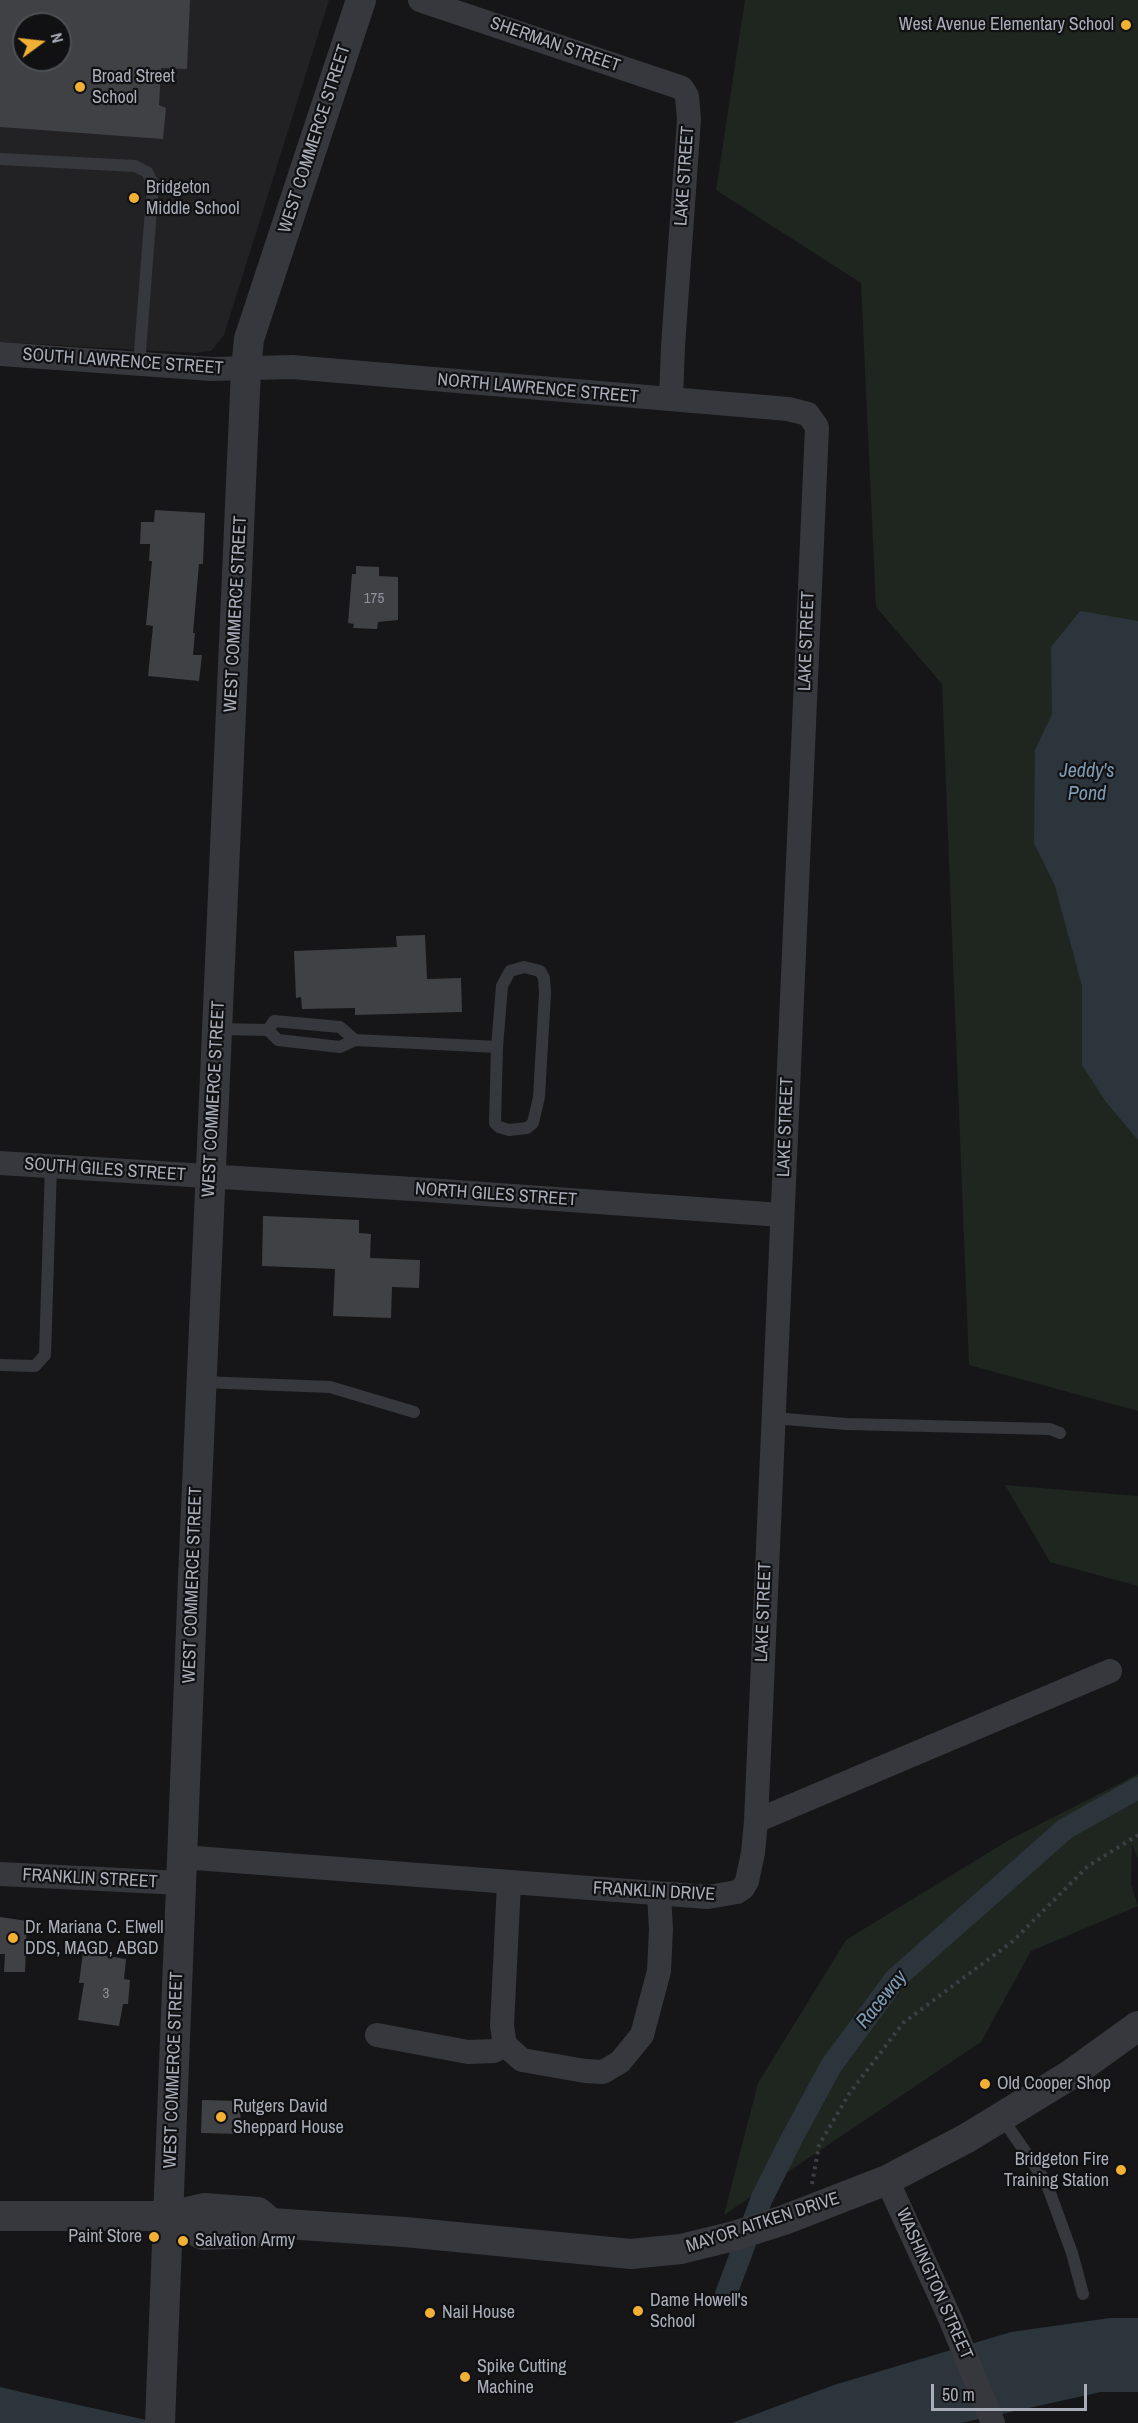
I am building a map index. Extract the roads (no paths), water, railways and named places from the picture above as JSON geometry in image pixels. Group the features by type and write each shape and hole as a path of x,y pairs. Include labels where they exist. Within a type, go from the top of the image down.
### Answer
{"street":[{"name":"WEST COMMERCE STREET","path":"160,2423 201,1382 246,369 249,339 361,0"},
{"name":"SHERMAN STREET","path":"420,0 682,88 687,96"},
{"name":"LAKE STREET","path":"671,399 689,119 687,96"},
{"name":"SOUTH LAWRENCE STREET","path":"0,354 212,369 246,369"},
{"name":"NORTH LAWRENCE STREET","path":"246,369 292,367 801,411 814,420 817,433"},
{"name":"LAKE STREET","path":"756,1821 817,433"},
{"name":"SOUTH GILES STREET","path":"0,1163 210,1176"},
{"name":"NORTH GILES STREET","path":"210,1176 782,1215"},
{"path":"756,1821 1110,1671"},
{"name":"FRANKLIN DRIVE","path":"182,1870 509,1883 720,1897 743,1888 753,1853 756,1821"},
{"name":"FRANKLIN STREET","path":"0,1874 182,1870"},
{"path":"509,1883 502,2026 506,2045 522,2060 555,2067 603,2072 620,2062 633,2049 642,2035 656,1987 661,1929 659,1894"},
{"name":"MAYOR AITKEN DRIVE","path":"0,2216 169,2216 204,2208 258,2212 271,2223 415,2233 631,2254 681,2249 734,2236 784,2220 887,2180 1070,2075 1138,2026"},
{"path":"377,2036 468,2052 494,2051 506,2045"},
{"name":"WASHINGTON STREET","path":"887,2180 950,2318 993,2423"}],"lane":[{"path":"0,159 135,166 147,172 153,184 139,364"},
{"path":"524,967 540,970 544,978 546,993 539,1097 533,1124 527,1128 510,1130 499,1127 495,1123 497,1047 502,986 510,971 524,967"},
{"path":"268,1030 274,1022 340,1027 355,1040"},
{"path":"301,1043 302,1024"},
{"path":"217,1029 268,1030 278,1040 340,1047 355,1040 497,1047"},
{"path":"0,1365 35,1366 45,1355 51,1166"},
{"path":"201,1382 330,1387 414,1412"},
{"path":"773,1419 846,1424 1050,1429 1060,1433"},
{"path":"1002,2116 1046,2181 1072,2253 1083,2294"}],"water":[{"name":"Jeddy's Pond","path":"1080,611 1138,621 1138,1140 1106,1102 1082,1065 1082,986 1055,886 1034,843 1035,750 1052,714 1051,647"},
{"path":"1110,2318 1138,2318 1138,2392 1101,2392 961,2423 732,2423 834,2385 1011,2332"},
{"path":"0,2387 38,2396 160,2423 0,2423"}],"waterway":[{"name":"Raceway","path":"726,2294 762,2198 792,2138 831,2066 895,1979 1065,1829 1138,1788"}],"place":[{"name":"West Avenue Elementary School","path":"1126,25"},
{"name":"Broad Street School","path":"80,87"},
{"name":"Bridgeton Middle School","path":"134,198"},
{"name":"Dr. Mariana C. Elwell DDS, MAGD, ABGD","path":"13,1938"},
{"name":"Old Cooper Shop","path":"985,2084"},
{"name":"Rutgers David Sheppard House","path":"221,2117"},
{"name":"Bridgeton Fire Training Station","path":"1121,2170"},
{"name":"Paint Store","path":"154,2237"},
{"name":"Salvation Army","path":"183,2241"},
{"name":"Dame Howell's School","path":"638,2311"},
{"name":"Nail House","path":"430,2313"},
{"name":"Spike Cutting Machine","path":"465,2377"}]}
